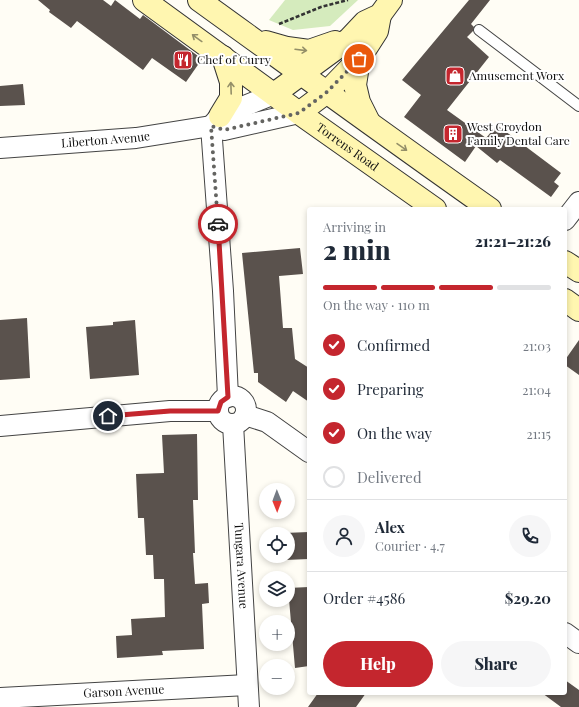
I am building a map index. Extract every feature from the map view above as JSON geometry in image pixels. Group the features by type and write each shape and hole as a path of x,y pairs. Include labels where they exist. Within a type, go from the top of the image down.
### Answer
{"main road":[{"name":"Torrens Road","path":"144,0 299,113 432,207"},
{"path":"199,0 302,73 370,125 487,207"},
{"path":"274,94 349,39 365,22 385,7"},
{"path":"299,113 327,92 359,59 377,31 385,7"},
{"path":"250,37 287,48 309,51 349,39"},
{"path":"216,121 231,98 231,82 223,57"},
{"path":"359,59 355,85 359,102 370,125"},
{"path":"567,263 579,271"},
{"path":"567,301 579,310"}],"street":[{"name":"Liberton Avenue","path":"0,148 136,138 216,121 274,94"},
{"name":"Liberton Avenue","path":"216,121 224,130 299,113"},
{"name":"Tungara Avenue","path":"216,121 223,292 249,707"},
{"path":"567,217 579,202"},
{"path":"0,426 170,411 231,412 267,422 307,451"},
{"path":"567,634 579,643"},
{"name":"Garson Avenue","path":"1,701 247,685"}],"lane":[{"path":"479,30 579,106"}],"path":[{"path":"277,25 321,7 348,0"}],"green space":[{"path":"285,0 358,0 330,26 293,30 269,20"}],"building":[{"path":"38,0 103,0 111,6 115,0 140,19 143,15 202,59 186,82 152,58 143,70 77,21 71,28 49,12 50,10"},
{"path":"469,0 490,0 471,24 474,27 473,31 467,37 489,57 447,110 486,138 497,125 561,173 554,182 559,186 551,197 500,160 497,163 476,146 465,162 404,117 421,95 402,80"},
{"path":"23,84 25,105 0,106 0,86"},
{"path":"300,248 303,274 279,276 283,328 292,328 295,359 307,367 307,401 293,391 286,402 258,382 258,373 254,373 242,253"},
{"path":"27,318 30,378 0,380 0,320"},
{"path":"135,320 139,375 90,379 86,327 113,325 113,322"},
{"path":"579,340 579,375 567,366 567,357"},
{"path":"197,434 198,500 193,500 195,553 193,553 195,584 208,583 209,603 202,604 204,649 162,651 163,655 117,658 116,636 132,635 131,619 165,617 164,579 154,579 153,555 146,555 144,518 138,518 136,474 164,473 162,435"},
{"path":"307,532 307,559 295,560 295,533"},
{"path":"307,587 307,666 295,668 294,651 295,651 295,615 290,615 290,607 295,607 295,588"},
{"path":"567,681 579,690 579,707 561,707 545,695 567,695"},
{"path":"317,695 365,695 356,707 308,707"}],"way so far":[{"path":"218,224 211,126 224,130 299,113 327,92 359,59"}],"place":[{"name":"Chef of Curry","path":"183,60"},
{"name":"Amusement Worx","path":"455,76"},
{"name":"West Croydon Family Dental Care","path":"453,134"}],"route":[{"path":"108,416 170,411 218,411 221,402 228,397 218,224"}]}
